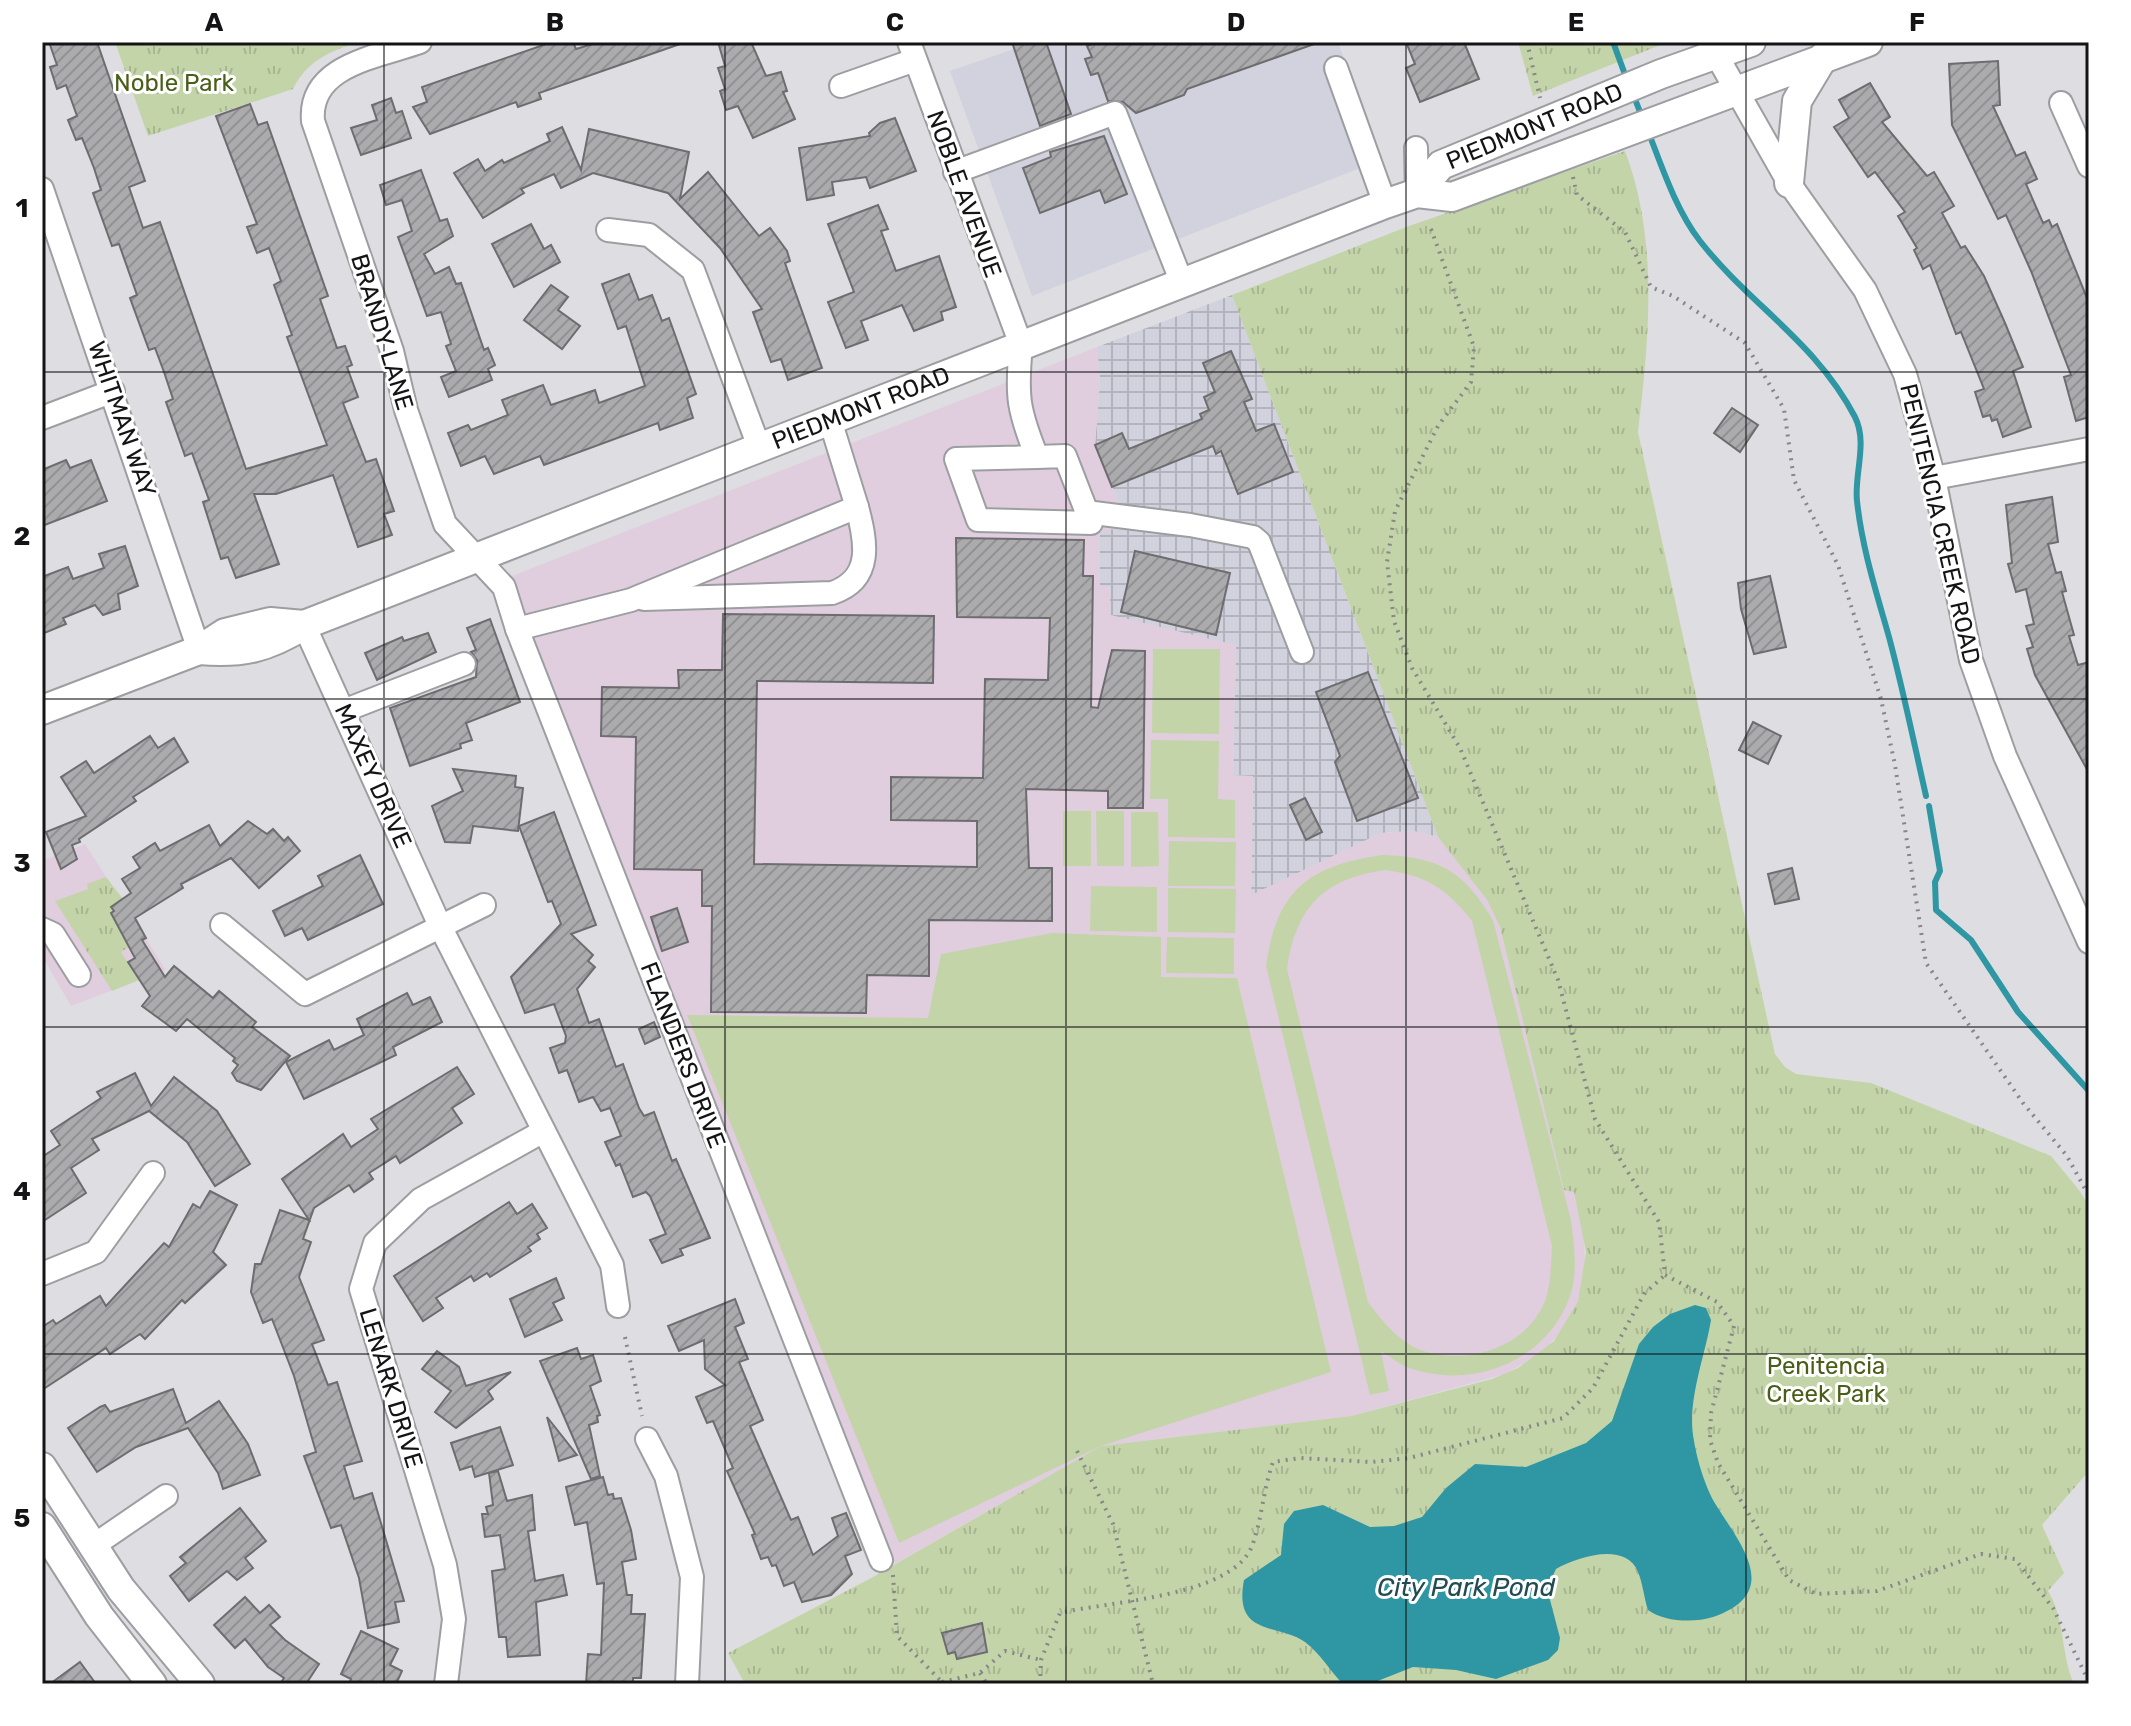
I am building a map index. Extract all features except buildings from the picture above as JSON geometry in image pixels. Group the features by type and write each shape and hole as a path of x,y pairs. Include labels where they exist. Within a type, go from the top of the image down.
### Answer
{"main road":[{"name":"PIEDMONT ROAD","path":"1417,193 1441,165 1661,74 1712,48 1751,42"},
{"name":"PIEDMONT ROAD","path":"42,710 199,650 234,653 277,642 304,625 1385,204 1417,193 1452,197 1576,164 1676,113 1868,42"},
{"path":"1789,183 1797,101 1824,56"},
{"path":"42,1467 93,1546 162,1642 200,1684"},
{"path":"42,1527 99,1616 152,1684"}],"street":[{"name":"BRANDY LANE","path":"420,42 339,70 328,77 314,96 313,121 392,351 406,410 443,518 477,557"},
{"name":"PENITENCIA CREEK ROAD","path":"1712,48 1789,183 1865,290 1905,374 1934,478 1971,660 2005,756 2089,942"},
{"path":"841,86 912,51"},
{"name":"NOBLE AVENUE","path":"912,51 1021,345"},
{"path":"1336,68 1385,204"},
{"path":"2061,103 2089,166"},
{"path":"955,172 1115,113 1182,283"},
{"path":"1416,148 1417,193"},
{"name":"WHITMAN WAY","path":"42,189 199,650"},
{"path":"608,230 649,235 693,270 759,447"},
{"path":"1021,345 1017,389 1019,414 1037,457"},
{"path":"42,418 113,391"},
{"path":"631,600 832,593 856,580 865,559 865,538 830,420"},
{"path":"1934,478 2089,449"},
{"path":"1065,456 1091,523 978,520 956,459 1037,457 1065,456"},
{"path":"517,629 631,600 857,507"},
{"path":"1086,512 1190,525 1253,537 1259,542 1302,652"},
{"name":"FLANDERS DRIVE","path":"477,557 504,587 517,629 887,1562"},
{"name":"MAXEY DRIVE","path":"304,625 441,928 612,1265 618,1306"},
{"path":"343,711 464,664"},
{"path":"222,925 305,994 484,905"},
{"path":"42,929 53,934 79,975"},
{"name":"LENARK DRIVE","path":"446,1684 454,1619 445,1565 361,1289 375,1243 421,1199 542,1132"},
{"path":"42,1274 96,1252 153,1173"},
{"path":"647,1439 666,1476 692,1577 687,1684"},
{"path":"93,1546 166,1496"}],"path":[{"path":"1527,42 1540,98"},
{"path":"1576,164 1577,195 1625,232 1651,287 1673,296 1745,343 1784,409 1794,480 1838,565 1881,699 1895,765 1926,963 2023,1103 2067,1156 2089,1196"},
{"path":"1431,229 1474,347 1471,382 1438,426 1395,511 1387,562 1394,621 1412,668 1460,748 1558,980 1595,1119 1659,1222 1665,1275"},
{"path":"1040,1684 1041,1660 1060,1613 1210,1584 1228,1575 1251,1548 1264,1487 1273,1462 1300,1458 1372,1462 1409,1458 1563,1418 1593,1388 1644,1294 1665,1275"},
{"path":"1665,1275 1717,1302 1734,1326 1711,1413 1710,1440 1718,1463 1789,1580 1816,1594 1877,1591 1981,1554 2015,1559 2053,1608 2089,1682"},
{"path":"625,1337 642,1416"},
{"path":"1077,1451 1113,1524 1153,1684"},
{"path":"887,1562 897,1636 942,1683 980,1673 1005,1651 1041,1660"},
{"path":"980,1673 987,1684"}],"shaded area":[{"path":"1034,42 1338,42 1381,160 1032,296 950,71"},
{"path":"1232,295 1438,837 1413,831 1381,833 1251,896 1253,776 1233,776 1236,646 1110,615 1110,587 1100,587 1100,532 1118,516 1118,501 1095,445 1100,380 1097,347"},
{"path":"1097,347 1100,380 1095,445 1118,501 1118,528 1100,532 1100,586 1110,587 1110,615 1236,645 1233,775 1253,776 1251,895 1381,833 1413,831 1438,837 1487,900 1500,927 1564,1189 1574,1192 1578,1208 1584,1235 1585,1270 1578,1301 1563,1329 1543,1352 1505,1374 1351,1416 1101,1446 895,1564 504,579"},
{"path":"85,844 166,970 71,1006 42,956 42,861"}],"green space":[{"name":"Noble Park","path":"115,42 358,42 320,58 305,71 293,89 148,136"},
{"path":"1518,42 1668,42 1533,96"},
{"name":"Penitencia Creek Park","path":"1625,151 1636,185 1647,255 1648,326 1638,432 1775,1054 1785,1067 1796,1074 1871,1083 2051,1156 2089,1206 2089,1471 2042,1525 2064,1573 2048,1591 2057,1613 2074,1684 745,1684 728,1653 873,1577 1101,1446 1351,1416 1492,1379 1518,1368 1554,1341 1578,1301 1586,1252 1574,1192 1564,1190 1500,927 1487,900 1438,837 1232,295 1409,226"},
{"path":"1153,649 1220,649 1219,734 1152,733"},
{"path":"1151,740 1219,741 1218,799 1235,800 1235,838 1168,837 1168,799 1150,799"},
{"path":"1063,811 1091,811 1091,866 1063,866"},
{"path":"1096,811 1124,811 1124,866 1097,866"},
{"path":"1131,812 1158,812 1159,866 1131,867"},
{"path":"1169,841 1236,842 1235,886 1168,886"},
{"path":"1382,855 1434,863 1460,878 1493,920 1571,1220 1575,1260 1572,1289 1558,1321 1525,1354 1505,1365 1460,1375 1412,1369 1381,1351 1389,1391 1370,1395 1266,966 1278,918 1288,900 1300,886 1316,875 1356,860","holes":["1385,870 1413,876 1434,885 1472,921 1552,1246 1548,1288 1536,1318 1508,1342 1473,1354 1454,1356 1418,1349 1396,1335 1368,1302 1287,969 1297,929 1316,900 1345,881"]},
{"path":"106,877 123,899 123,924 118,927 129,947 121,952 139,980 112,991 55,901 88,889 87,884"},
{"path":"1091,886 1157,887 1157,932 1090,931"},
{"path":"1168,888 1236,889 1235,933 1168,932"},
{"path":"1052,933 1161,937 1161,977 1237,978 1331,1372 1101,1446 899,1543 687,1015 928,1018 941,954"},
{"path":"1167,937 1234,938 1234,974 1166,973"}],"water":[{"name":"City Park Pond","path":"1695,1305 1706,1308 1711,1320 1692,1411 1695,1449 1709,1491 1750,1567 1751,1582 1747,1595 1734,1607 1713,1617 1697,1620 1662,1617 1648,1610 1640,1577 1632,1562 1612,1554 1600,1554 1556,1569 1550,1582 1549,1596 1560,1638 1558,1650 1548,1660 1496,1679 1456,1670 1413,1667 1370,1684 1343,1684 1305,1642 1251,1620 1242,1598 1244,1580 1281,1555 1284,1524 1294,1511 1323,1505 1370,1527 1394,1526 1422,1517 1446,1488 1475,1464 1526,1467 1586,1443 1612,1421 1639,1344 1653,1327 1670,1314"}],"waterway":[{"path":"1613,42 1627,80"},
{"path":"1633,94 1642,117"},
{"path":"1648,131 1691,229 1719,264 1802,345 1839,391 1855,417 1861,448 1857,501 1862,536 1899,676 1926,796"},
{"path":"1929,806 1940,871 1935,882 1936,910 1971,940 2018,1012 2089,1091"}]}
